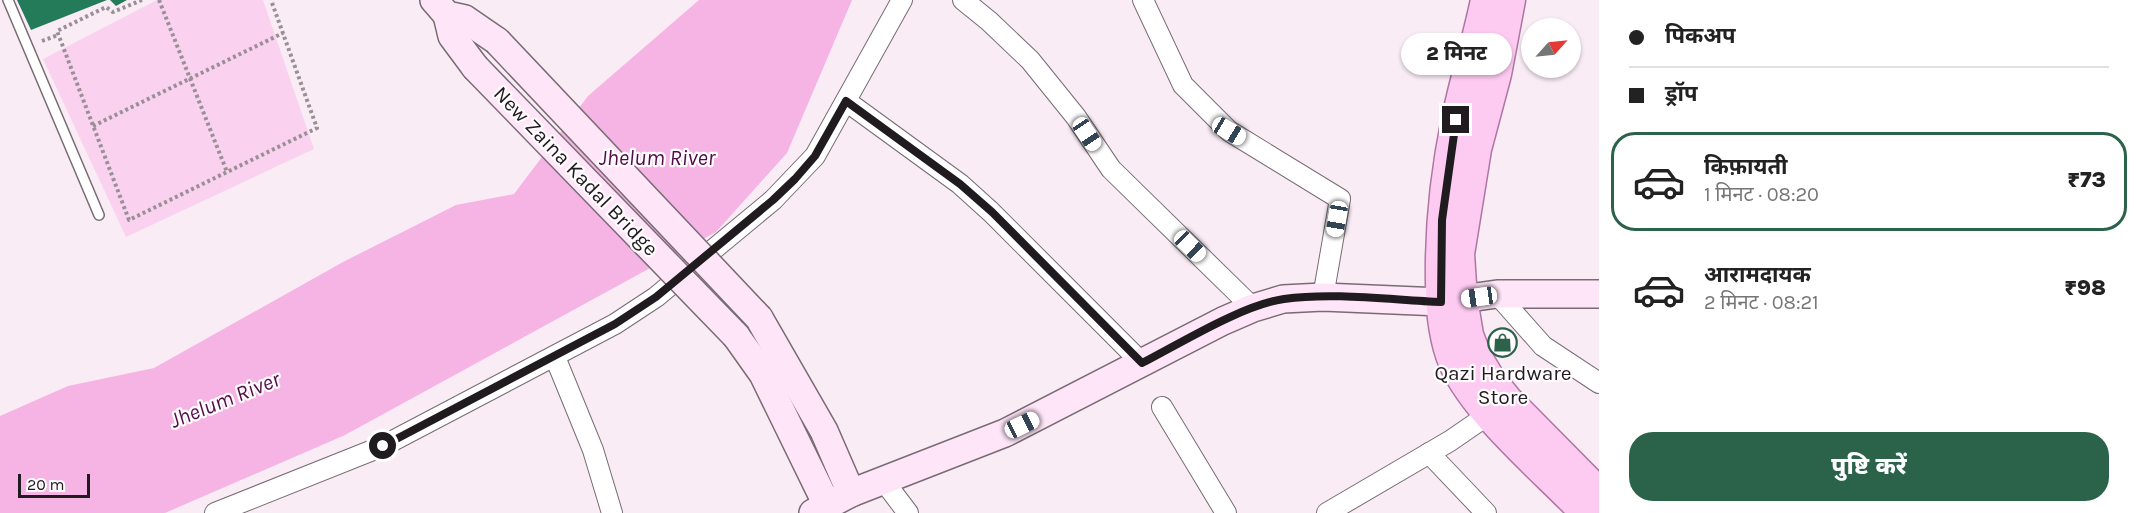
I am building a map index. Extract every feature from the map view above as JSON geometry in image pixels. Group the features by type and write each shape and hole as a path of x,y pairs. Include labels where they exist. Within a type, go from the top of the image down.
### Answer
{"main road":[{"path":"1451,301 1442,220 1456,120 1486,0"},
{"path":"1510,0 1496,74 1476,149 1451,301 1448,343 1454,362 1466,382 1495,397 1599,493"},
{"path":"1495,397 1586,513"}],"street":[{"path":"215,513 383,446 555,357 615,324 656,297 773,200 815,156 902,0"},
{"path":"963,0 1030,60 1076,117 1111,169 1253,308"},
{"path":"1143,0 1183,85 1229,131 1340,199 1323,297"},
{"name":"New Zaina Kadal Bridge","path":"440,7 465,19 497,41 759,318 824,431 851,493"},
{"name":"New Zaina Kadal Bridge","path":"440,7 452,36 475,67 736,336 763,374 820,509"},
{"path":"846,101 960,184 992,212 1142,363"},
{"path":"1497,294 1543,346 1599,383"},
{"path":"820,509 851,493 1005,433 1253,308 1283,299 1323,297 1451,301 1497,294 1599,294"},
{"path":"555,357 593,450 612,513"},
{"path":"1327,513 1429,453 1495,397"},
{"path":"1162,407 1226,513"},
{"path":"1429,453 1486,513"},
{"path":"883,480 908,513"}],"lane":[{"path":"8,0 99,215"}],"path":[{"path":"142,0 113,12 106,6 57,31 129,220 316,128 271,0"},
{"path":"159,0 227,172"},
{"path":"93,126 283,33"}],"shaded area":[{"path":"157,0 263,0 314,149 126,237 43,59"}],"water":[{"name":"Jhelum River","path":"699,0 852,0 787,153 716,232 345,435 165,513 0,513 0,416 68,386 154,368 343,262 456,205 514,194 588,96"}],"building":[{"path":"17,0 107,0 31,30"},
{"path":"110,0 127,0 116,6"}],"place":[{"name":"Qazi Hardware Store","path":"1503,342"}],"route":[{"path":"383,446 555,357 615,324 656,297 795,179 815,156 846,101 934,164 992,212 1142,363 1223,321 1253,308 1283,299 1323,297 1441,302 1442,220 1456,120"}]}
